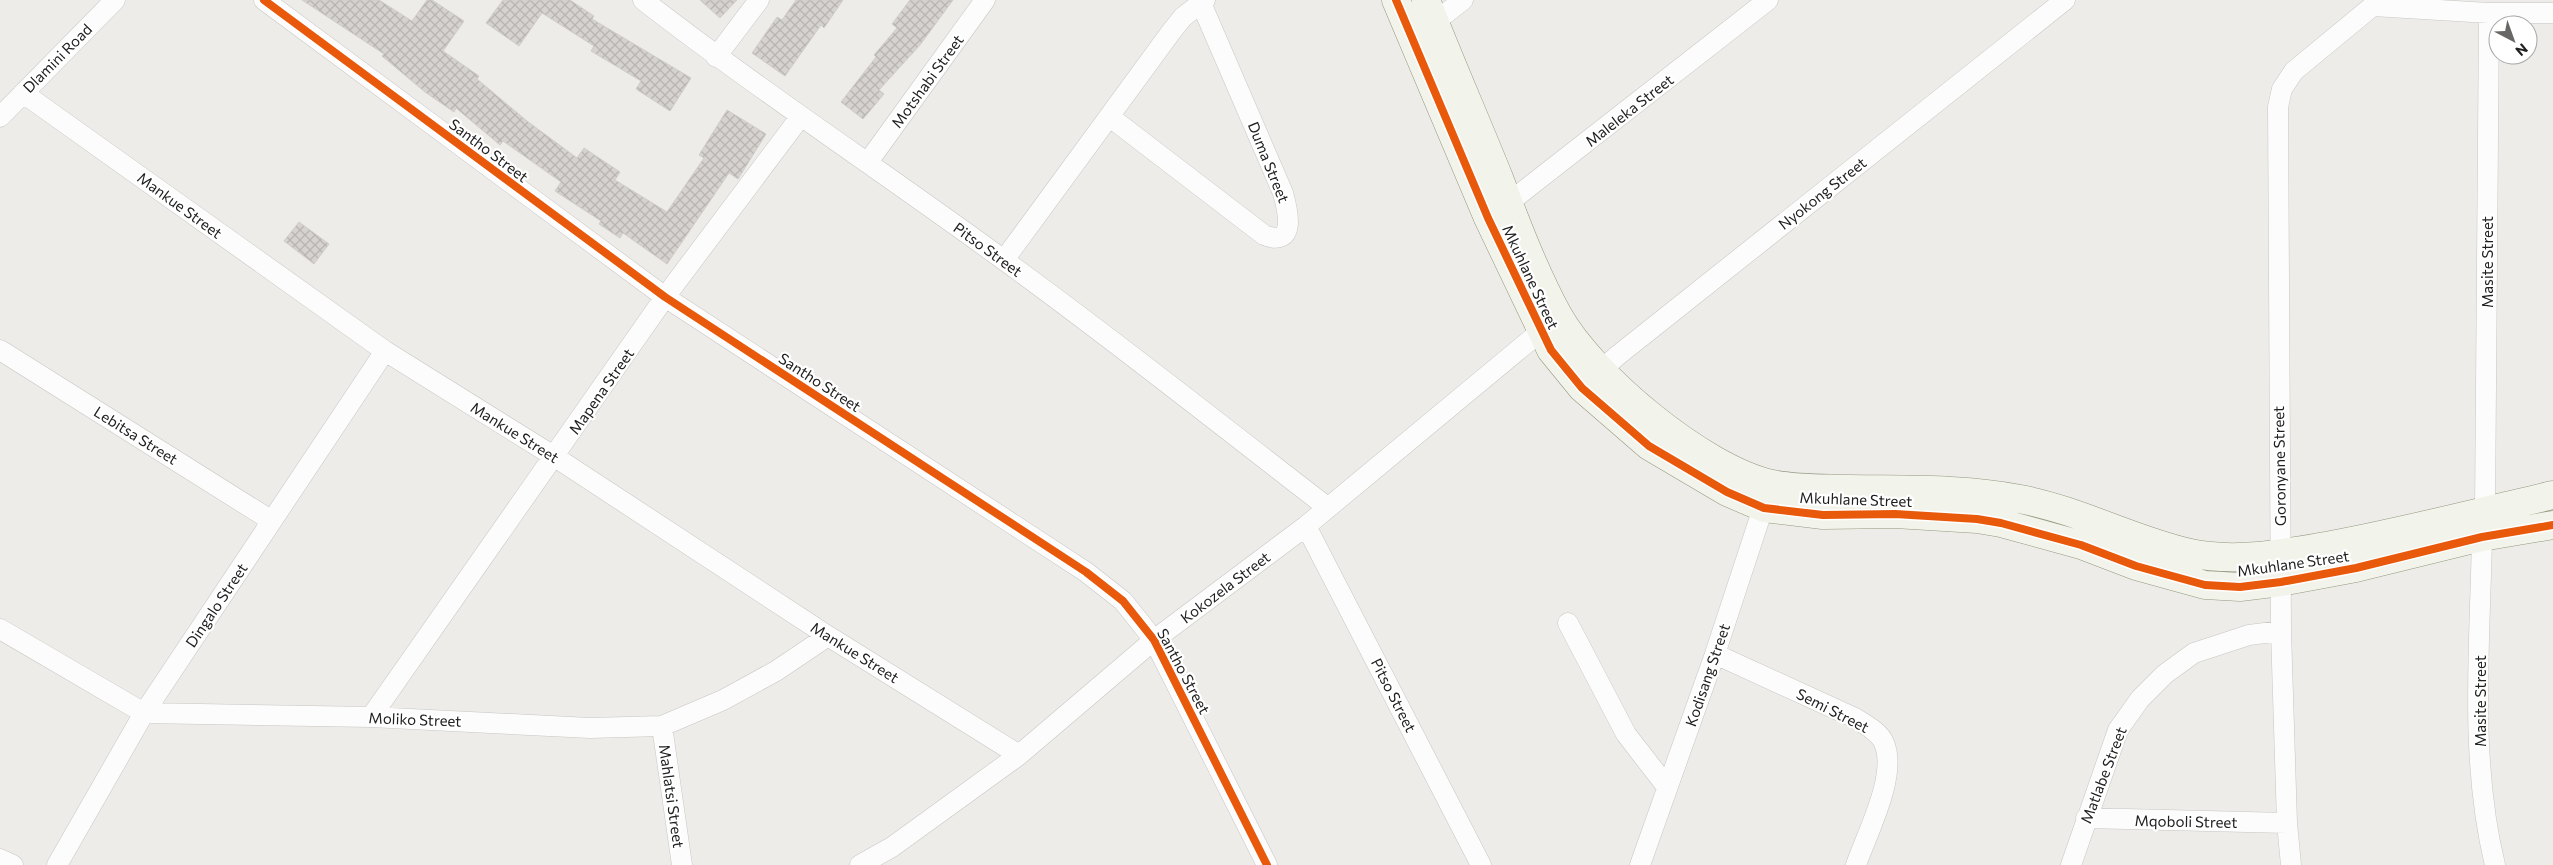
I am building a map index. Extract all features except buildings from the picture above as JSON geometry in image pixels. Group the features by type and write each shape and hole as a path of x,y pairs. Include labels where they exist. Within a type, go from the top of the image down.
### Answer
{"street":[{"name":"Dlamini Road","path":"0,117 115,0"},
{"name":"Santho Street","path":"264,0 665,297 1086,572 1123,601 1154,640 1267,865"},
{"name":"Pitso Street","path":"643,0 716,57 868,162 1004,260 1328,507"},
{"path":"716,57 759,0"},
{"name":"Motshabi Street","path":"868,162 985,0"},
{"name":"Mkuhlane Street","path":"1396,0 1412,39 1498,212 1550,324 1551,350 1582,388 1649,446 1727,492 1767,496 1824,515 1894,514 1976,519 2040,533 2136,566 2205,585 2240,587 2281,582 2356,568 2484,524 2553,495"},
{"path":"1412,39 1430,11 1463,0"},
{"name":"Maleleka Street","path":"1498,212 1768,0"},
{"name":"Nyokong Street","path":"1582,388 1601,370 2065,0"},
{"name":"Duma Street","path":"1004,260 1171,32 1183,17 1203,1 1283,193 1289,214 1288,230 1282,237 1273,239 1264,235 1110,117"},
{"path":"2377,3 2489,13 2553,13"},
{"name":"Goronyane Street","path":"2291,865 2287,823 2281,631 2277,142 2280,98 2282,89 2294,71 2377,3"},
{"name":"Mkuhlane Street","path":"1430,11 1498,212"},
{"name":"Masite Street","path":"2489,13 2480,782 2486,828 2495,865"},
{"name":"Mankue Street","path":"23,93 385,351 555,457 828,636 1018,754"},
{"name":"Mapena Street","path":"371,717 555,457 665,297 801,116"},
{"name":"Mkuhlane Street","path":"1550,324 1669,430 1736,472 1767,496"},
{"name":"Kokozela Street","path":"860,865 892,847 1018,754 1154,640 1306,526 1550,324"},
{"name":"Lebitsa Street","path":"0,350 272,521"},
{"name":"Dingalo Street","path":"57,865 144,713 385,351"},
{"name":"Mkuhlane Street","path":"1767,496 1803,488 1965,493 2020,499 2066,511 2190,553 2228,558 2280,554 2391,534 2484,524 2553,525"},
{"name":"Kodisang Street","path":"1640,865 1715,654 1767,496"},
{"name":"Pitso Street","path":"1306,526 1481,865"},
{"path":"1568,623 1626,734 1667,788"},
{"name":"Moliko Street","path":"0,629 144,713 371,717 590,728 662,726 731,696 776,671 828,636"},
{"name":"Matlabe Street","path":"2071,865 2118,730 2140,698 2165,674 2194,653 2249,635 2281,631"},
{"name":"Semi Street","path":"1715,654 1855,718 1871,728 1884,741 1889,760 1886,781 1856,865"},
{"name":"Mahlatsi Street","path":"662,726 682,865"},
{"name":"Mqoboli Street","path":"2086,818 2287,823"},
{"path":"0,859 13,865"}],"cycle path":[{"path":"264,0 665,297 1086,572 1123,601 1154,640 1267,865"},
{"path":"1396,0 1488,218 1551,350 1582,388 1649,446 1727,492 1764,508 1823,515 1895,514 1977,519 2001,523 2081,545 2136,566 2205,585 2240,587 2281,582 2356,568 2482,537 2553,525"}]}
